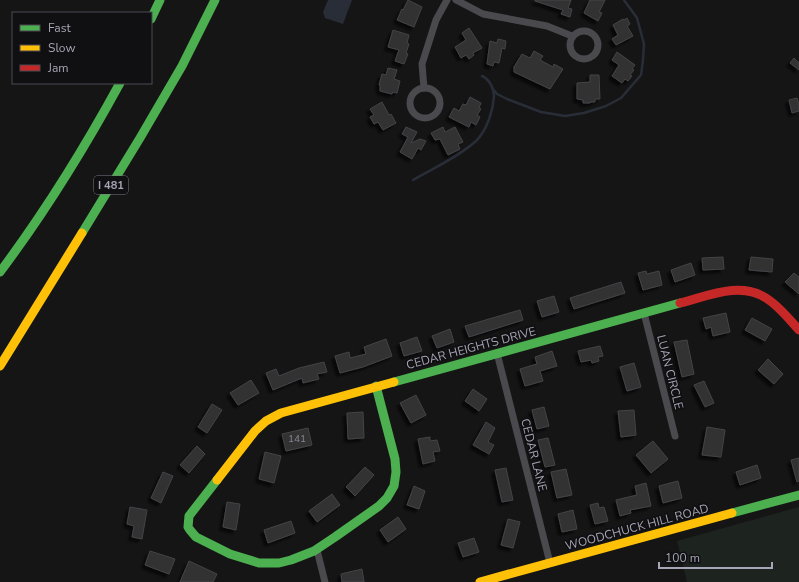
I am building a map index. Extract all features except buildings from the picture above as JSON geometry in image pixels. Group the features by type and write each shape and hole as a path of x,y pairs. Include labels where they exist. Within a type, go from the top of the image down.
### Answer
{"main road":[{"path":"152,17 160,0"},
{"name":"I 481","path":"0,366 144,132 182,66 215,0"},
{"path":"0,272 25,239 71,169 119,84"},
{"name":"CEDAR HEIGHTS DRIVE","path":"317,550 288,562 266,564 255,563 195,537 191,533 187,524 189,516 255,430 266,421 281,413 726,291 742,290 755,292 769,299 799,330"},
{"path":"317,550 379,506 391,493 396,482 397,469 395,459 376,386"},
{"name":"WOODCHUCK HILL ROAD","path":"480,582 799,495"}],"street":[{"path":"424,88 422,64 436,20 447,0"},
{"path":"456,0 483,14 547,26 572,36"},
{"path":"581,31 590,32 594,35 598,44 595,53 587,59 577,57 570,50 569,45 572,36 581,31"},
{"path":"424,88 434,91 440,97 441,103 436,115 426,119 419,118 415,115 410,105 413,95 424,88"},
{"name":"LUAN CIRCLE","path":"644,313 675,436"},
{"name":"CEDAR LANE","path":"497,353 550,563"},
{"path":"317,550 325,582"}],"shaded area":[{"path":"328,0 352,0 343,24 325,18 323,12"},
{"path":"799,507 799,582 687,582 677,541"}],"waterway":[{"path":"494,90 497,94 507,99 541,112 565,116 584,113 606,106 621,98 641,75 644,44 637,18 624,0"},
{"path":"413,180 462,152 480,137 491,114 494,96 491,84 482,76"}],"traffic: fast":[{"path":"152,17 160,0"},
{"path":"82,233 182,66 215,0"},
{"path":"0,272 33,226 63,180 119,84"},
{"path":"394,382 680,303"},
{"path":"217,480 189,516 188,527 196,537 230,554 259,563 279,563 314,551 379,506 387,498 394,486 396,472 395,459 376,386"},
{"path":"732,513 799,495"}],"traffic: slow":[{"path":"0,366 82,233"},
{"path":"217,480 255,431 266,421 281,413 394,382"},
{"path":"480,582 732,513"}],"traffic: jam":[{"path":"680,303 735,290 756,293 771,301 799,330"}]}
